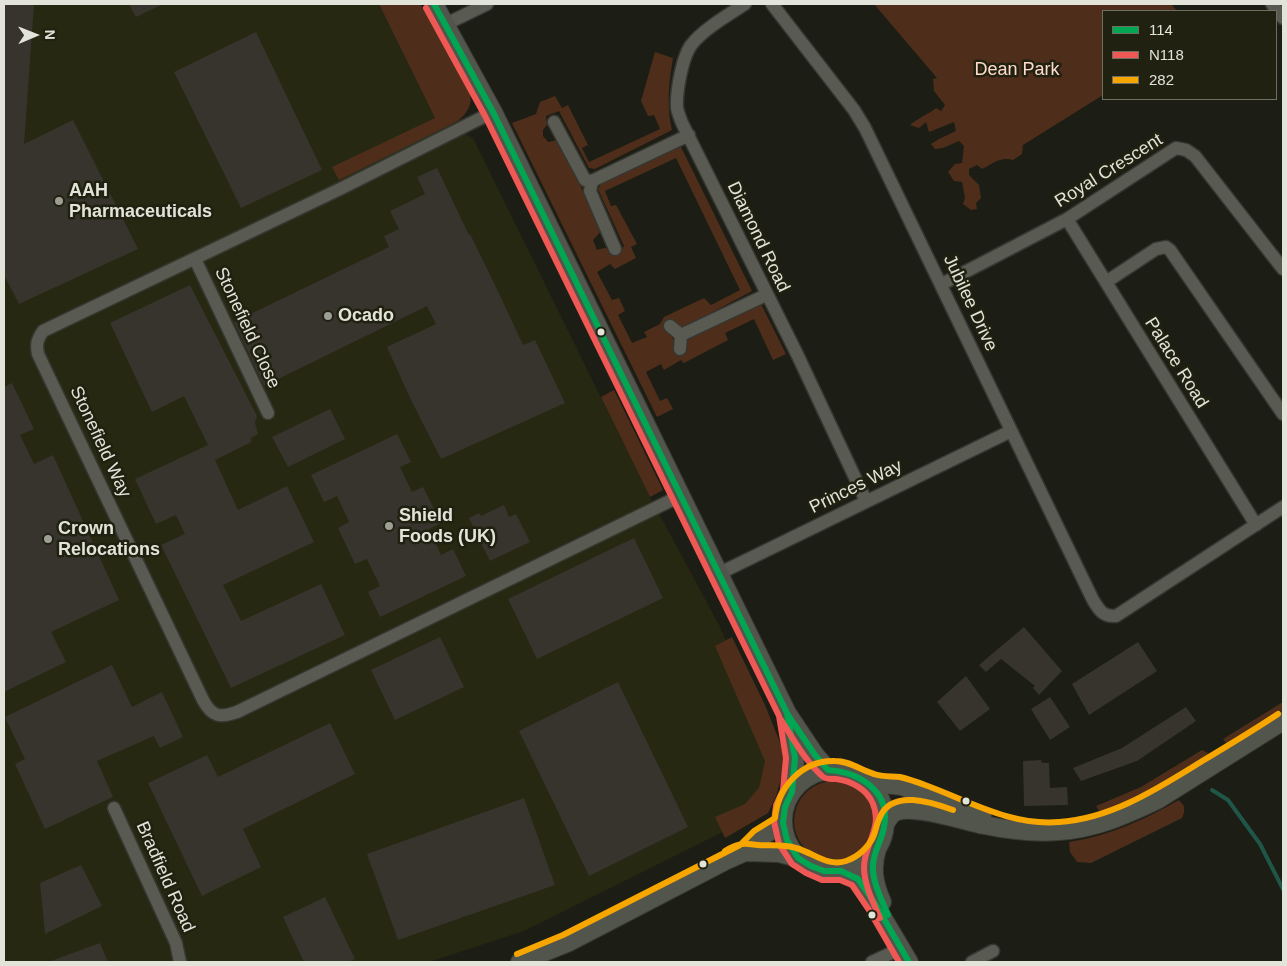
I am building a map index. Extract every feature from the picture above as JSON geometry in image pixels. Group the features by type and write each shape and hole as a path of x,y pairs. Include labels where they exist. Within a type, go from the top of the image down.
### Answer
{"street":[{"path":"434,4 493,112 786,713 828,770"},
{"path":"446,24 487,4"},
{"name":"Diamond Road","path":"745,4 699,36 691,45 686,55 680,78 677,109 766,295 797,354 866,501"},
{"name":"Jubilee Drive","path":"772,4 862,122 942,284 1093,600 1101,612 1109,617 1122,613 1256,525"},
{"name":"Stonefield Way","path":"493,112 340,189 43,331 38,338 36,345 38,354 195,683 208,709 213,714 228,715 237,712 680,496"},
{"path":"554,122 585,180 592,181 688,135"},
{"name":"Royal Crescent","path":"942,284 1066,219 1184,144 1283,269"},
{"path":"592,181 590,191 615,249"},
{"name":"Palace Road","path":"1066,219 1256,525"},
{"path":"1106,282 1156,249 1166,247 1170,250 1283,414"},
{"name":"Stonefield Close","path":"195,259 268,413"},
{"path":"681,335 766,295"},
{"path":"670,326 681,335"},
{"path":"680,349 681,335"},
{"name":"Princes Way","path":"718,574 1011,431"},
{"path":"1256,525 1283,508"},
{"path":"786,713 795,758 792,792"},
{"path":"885,824 897,811 910,809 927,811 987,826 1028,831 1061,831 1112,820 1136,810 1183,784 1283,721"},
{"path":"798,858 787,840 783,824 785,807 792,792 802,781 814,774 828,770 840,770 851,772 868,782 879,796 884,810 885,824 883,837 873,860 874,881 905,955"},
{"path":"868,782 902,786 1012,827 1028,831"},
{"name":"Bradfield Road","path":"114,808 176,943 180,962"},
{"path":"520,962 582,935 746,852 759,838 783,824"},
{"path":"746,852 779,853 798,858 824,871 841,871 861,864 877,849"},
{"path":"841,871 850,874 866,888 905,955"},
{"path":"972,962 994,951"},
{"path":"872,962 905,955"}],"shaded area":[{"path":"4,4 379,4 435,118 473,138 650,497 719,625 771,742 755,816 524,931 429,962 4,962"}],"green space":[{"path":"379,4 420,4 440,35 470,94 471,102 466,112 458,121 339,180 332,167 435,118"},
{"name":"Dean Park","path":"874,4 1171,4 1176,10 1102,10 1102,96 1023,145 1022,154 1013,160 1004,159 982,169 977,165 969,169 969,175 979,185 981,198 976,203 977,209 971,210 963,204 965,198 962,182 954,181 948,172 955,164 962,163 964,146 959,141 943,148 935,149 931,144 956,131 954,122 929,132 926,122 919,128 910,125 936,108 941,111 945,105 934,91 933,79 937,78"},
{"path":"655,52 673,58 669,85 672,130 595,169 589,168 559,111 546,116 547,125 543,130 543,136 548,142 558,140 602,230 593,240 597,250 610,249 612,255 620,251 624,246 598,189 601,184 680,145 752,291 683,328 673,322 667,331 673,339 676,349 687,350 688,338 761,304 786,354 773,360 754,319 725,333 728,340 684,363 681,360 664,370 661,364 646,372 660,401 667,398 673,409 657,417 512,123 536,114 540,102 555,96 562,108 568,105 588,145 582,148 589,162 660,129 654,115 648,116 641,101","holes":["676,158 740,290 711,305 704,298 664,317 660,324 644,332 647,337 632,343 618,315 625,311 619,298 612,300 597,272 610,264 615,269 636,258 631,247 637,244 616,205 611,206 605,191"]},
{"path":"614,390 663,490 650,497 601,397"},
{"path":"732,637 765,705 785,755 784,768 776,796 768,813 725,838 715,817 745,804 759,788 765,761 715,646"},
{"path":"1283,702 1283,710 1226,743 1223,739"},
{"path":"1202,750 1210,754 1135,798 1100,812 1096,806 1141,787"},
{"path":"834,781 849,784 862,793 871,806 874,821 871,836 862,849 849,858 834,861 819,858 806,849 797,836 794,821 797,806 806,793 819,784"},
{"path":"1179,800 1184,806 1182,818 1091,863 1077,862 1070,852 1069,842 1098,836 1126,826"}],"building":[{"name":"AAH Pharmaceuticals","path":"4,4 34,4 24,144 73,120 138,249 19,304 4,275"},
{"path":"129,4 163,4 136,17"},
{"path":"256,32 322,170 241,208 174,72"},
{"path":"437,168 523,345 535,340 565,403 441,459 387,347 436,324 427,306 264,386 234,322 389,247 384,236 399,229 390,211 425,194 417,177"},
{"path":"190,285 257,416 255,423 258,434 251,438 251,442 215,460 238,510 287,486 314,542 223,585 241,621 321,584 345,635 231,688 161,545 185,534 176,515 156,524 135,479 208,445 184,396 152,412 110,323"},
{"name":"Crown Relocations","path":"12,383 34,429 20,435 34,464 53,455 119,600 51,632 66,662 4,692 4,387"},
{"path":"330,409 345,439 288,467 272,437"},
{"name":"Shield Foods (UK)","path":"397,434 411,462 400,467 412,492 423,487 441,523 429,529 441,555 453,549 466,576 380,617 368,592 380,586 367,559 355,564 338,528 349,522 337,496 324,502 311,475"},
{"path":"504,505 509,517 516,514 530,542 490,561 469,518 479,513 481,516"},
{"path":"634,538 663,598 537,659 508,599"},
{"path":"1024,627 1062,671 1039,695 1033,688 1035,686 1001,659 986,672 979,665"},
{"path":"440,637 464,687 395,720 371,670"},
{"path":"1138,642 1157,671 1089,715 1072,684"},
{"path":"112,665 132,707 162,692 183,737 160,748 154,736 97,761 113,797 45,829 15,764 25,759 5,717"},
{"path":"966,676 990,709 960,731 937,702"},
{"path":"618,682 688,827 589,876 519,731"},
{"path":"1050,697 1070,727 1050,740 1031,709"},
{"path":"1186,707 1196,721 1137,761 1081,781 1073,768 1122,748"},
{"path":"330,723 355,774 243,829 261,867 202,896 148,783 207,755 218,777"},
{"path":"1041,760 1042,763 1049,763 1050,788 1067,787 1068,805 1024,806 1023,761"},
{"path":"524,798 555,885 398,940 367,854"},
{"path":"81,865 102,906 45,934 40,883"},
{"path":"325,897 355,959 348,962 304,962 283,917"},
{"path":"100,943 108,962 51,962 51,961"}],"waterway":[{"path":"1212,790 1228,800 1260,844 1283,889"}],"transit line":[{"name":"114","path":"434,4 493,112 787,713 795,758 792,792 785,807 783,823 787,840 798,858 811,866 824,871 841,871 858,879 876,905 909,962"},
{"name":"N118","path":"426,8 485,116 779,716 786,758 783,790 776,805 774,822 779,844 792,864 806,873 822,880 840,880 852,885 899,962"},
{"name":"282","path":"517,954 563,935 740,845 754,831 775,818 781,796 787,786 802,770 812,765 823,762 845,762 877,775 900,777 916,782 990,811 1024,820 1041,822 1079,820 1117,808 1153,791 1278,714"},
{"name":"114","path":"788,715 815,755 828,770 861,779 878,794 883,803 885,814 884,827 874,857 873,874 888,915"},
{"name":"N118","path":"781,720 805,756 822,776 827,779 847,782 858,787 867,794 873,804 876,820 875,828 865,859 864,874 869,893 880,918"},
{"name":"282","path":"725,851 744,844 786,846 803,850 827,861 846,861 863,851 872,839 880,817 886,808 893,803 903,800 923,801 953,810"}],"place":[{"name":"AAH Pharmaceuticals","path":"59,201"},
{"name":"Ocado","path":"328,316"},
{"name":"Shield Foods (UK)","path":"389,526"},
{"name":"Crown Relocations","path":"48,539"}]}
